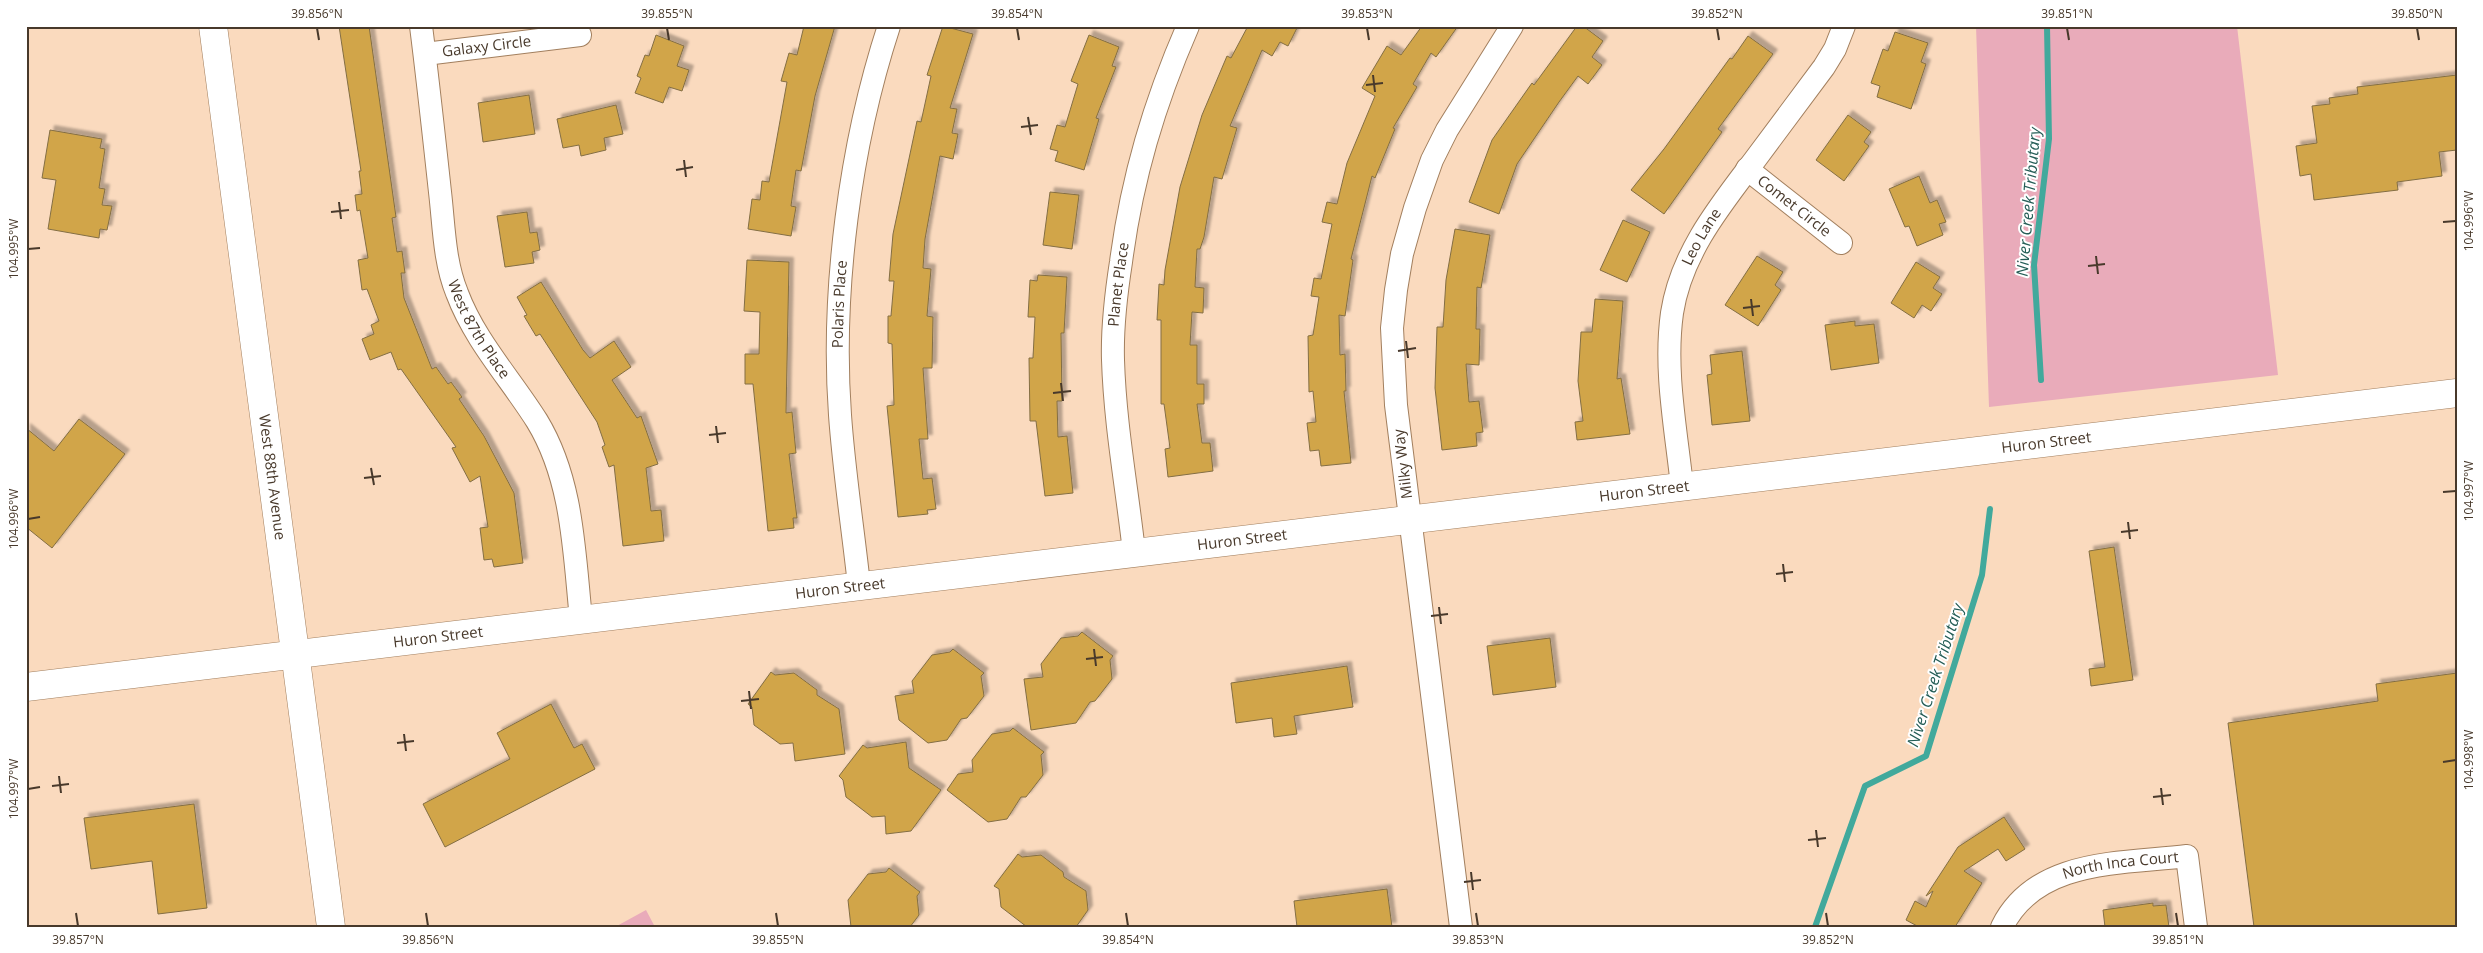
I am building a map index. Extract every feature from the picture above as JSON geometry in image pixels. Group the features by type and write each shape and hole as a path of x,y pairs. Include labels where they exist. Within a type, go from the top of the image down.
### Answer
{"main road":[{"name":"West 88th Avenue","path":"213,26 331,927"},
{"name":"Huron Street","path":"26,687 2457,392"}],"street":[{"name":"West 87th Place","path":"421,26 448,264 456,292 466,314 498,367 537,422 563,478 582,619"},
{"name":"Polaris Place","path":"859,585 840,415 838,349 840,275 861,134 873,81 890,26"},
{"name":"Planet Place","path":"1134,552 1116,414 1113,358 1115,302 1127,219 1139,160 1154,111 1188,26"},
{"name":"Milky Way","path":"1461,927 1396,405 1392,328 1402,254 1432,160 1447,130 1512,26"},
{"name":"Leo Lane","path":"1682,486 1670,356 1672,312 1677,290 1691,256 1711,219 1824,68 1835,49 1844,26"},
{"name":"Galaxy Circle","path":"425,54 580,35"},
{"name":"Comet Circle","path":"1748,169 1841,243"},
{"name":"North Inca Court","path":"2002,927 2022,898 2055,876 2099,866 2187,856 2196,927"}],"shaded area":[{"path":"1976,26 2237,26 2278,375 1989,407"},
{"path":"646,910 655,927 615,927"}],"building":[{"path":"339,26 369,26 396,217 392,218 397,252 402,251 405,273 401,273 404,298 432,369 436,367 448,384 451,382 462,397 459,399 484,436 514,493 523,563 494,567 492,559 484,560 480,528 488,527 480,476 470,482 452,448 456,447 401,369 398,370 391,352 370,360 362,339 374,334 371,325 379,321 367,289 362,290 358,260 368,258 360,210 357,211 355,195 362,194 359,171 361,171"},
{"path":"804,26 835,26 815,96 801,171 796,170 791,206 796,207 791,236 748,229 752,199 760,200 762,181 769,182 787,82 781,81 789,53 797,55"},
{"path":"943,26 973,34 950,108 957,109 952,133 958,134 953,159 940,156 925,239 923,268 931,269 927,316 933,317 932,368 923,368 928,439 919,439 923,479 932,478 936,509 927,510 928,514 898,517 887,406 894,405 892,344 888,343 888,316 891,316 894,281 889,281 893,234 917,121 921,122 931,76 927,75"},
{"path":"1248,26 1298,26 1288,46 1280,42 1272,56 1262,50 1230,126 1237,128 1222,179 1214,177 1204,237 1200,249 1197,249 1195,287 1204,288 1203,313 1192,312 1190,345 1197,345 1197,384 1204,384 1204,404 1197,404 1202,443 1210,443 1213,471 1168,477 1165,449 1170,448 1164,404 1161,404 1161,320 1157,320 1159,284 1164,285 1180,187 1202,115 1227,56 1231,58"},
{"path":"1422,26 1458,26 1436,57 1431,53 1413,84 1417,87 1393,128 1395,129 1375,178 1372,176 1351,259 1353,260 1345,316 1339,315 1340,355 1345,354 1346,391 1344,391 1351,463 1321,466 1319,450 1310,451 1307,423 1316,422 1313,391 1309,392 1308,336 1313,335 1319,297 1311,296 1314,278 1321,279 1332,224 1322,222 1327,202 1337,204 1347,163 1375,96 1362,88 1387,46 1401,55"},
{"path":"1577,26 1583,26 1603,41 1592,57 1602,65 1588,84 1578,76 1559,102 1517,164 1499,214 1469,202 1492,140 1532,83 1534,85"},
{"path":"1895,32 1928,43 1921,62 1926,64 1911,109 1877,97 1880,86 1871,83 1883,49 1888,51"},
{"path":"656,35 684,46 677,66 689,70 682,91 669,87 663,103 635,93 641,78 637,76 645,55 649,56"},
{"path":"1089,35 1119,47 1112,66 1116,67 1096,118 1099,119 1084,170 1055,161 1058,151 1050,149 1057,125 1065,127 1078,84 1071,81"},
{"path":"1748,36 1773,54 1718,129 1722,132 1664,214 1631,190"},
{"path":"2457,75 2457,150 2439,152 2442,176 2397,182 2398,190 2314,200 2311,174 2300,176 2296,146 2317,143 2312,106 2330,104 2329,98 2358,94 2357,87"},
{"path":"529,95 535,134 483,142 478,103"},
{"path":"616,105 623,134 604,138 606,150 581,156 579,145 563,148 557,119"},
{"path":"1848,115 1871,132 1864,142 1869,146 1844,181 1816,160"},
{"path":"50,130 102,139 100,148 105,149 99,188 105,189 102,205 112,206 107,230 100,229 99,238 48,229 56,180 42,178"},
{"path":"1919,176 1930,203 1937,200 1946,222 1939,224 1943,235 1917,246 1909,226 1905,227 1889,189"},
{"path":"1050,192 1079,195 1072,249 1043,245"},
{"path":"527,212 530,233 537,232 540,250 532,252 534,263 505,267 497,216"},
{"path":"1623,220 1650,232 1627,282 1600,270"},
{"path":"1455,229 1490,235 1481,288 1477,287 1476,329 1480,329 1479,365 1466,364 1469,402 1479,401 1483,432 1476,433 1477,446 1442,450 1435,388 1437,327 1443,327 1446,280"},
{"path":"1757,256 1783,272 1775,285 1781,290 1758,326 1725,305"},
{"path":"747,260 789,262 786,413 792,412 796,453 789,454 797,518 793,518 794,528 768,531 753,384 745,384 745,354 759,354 760,312 744,311"},
{"path":"1916,262 1940,277 1933,288 1942,294 1931,311 1922,305 1914,318 1891,303"},
{"path":"1038,275 1067,277 1064,333 1061,333 1062,401 1057,401 1058,437 1067,436 1073,493 1045,496 1036,421 1030,421 1029,358 1033,358 1035,317 1028,317 1030,280 1037,281"},
{"path":"541,282 583,350 590,358 614,341 631,367 612,380 637,418 641,416 658,464 646,468 651,511 661,510 664,541 623,546 614,465 609,467 602,447 605,445 597,422 540,334 536,336 524,316 527,315 517,297"},
{"path":"1595,299 1623,301 1617,379 1621,378 1630,434 1577,440 1575,422 1583,421 1578,381 1581,332 1592,332"},
{"path":"1855,321 1855,326 1874,324 1879,363 1831,370 1825,325"},
{"path":"1742,351 1750,421 1712,425 1707,375 1712,374 1710,355"},
{"path":"79,419 125,454 52,548 26,527 26,428 54,451"},
{"path":"2114,547 2133,680 2091,686 2089,669 2105,667 2089,551"},
{"path":"1082,632 1113,656 1110,660 1112,679 1095,701 1090,702 1076,723 1031,730 1024,679 1043,677 1041,664 1061,638 1078,636"},
{"path":"1550,638 1556,687 1493,695 1487,646"},
{"path":"953,649 984,673 981,676 984,696 967,718 961,719 947,740 928,743 899,720 895,696 914,693 912,681 932,655 950,652"},
{"path":"1347,666 1353,707 1294,716 1297,734 1274,737 1272,718 1236,723 1231,683"},
{"path":"771,672 775,675 794,673 817,690 817,695 839,709 845,754 795,761 793,743 780,744 754,725 752,707 748,704"},
{"path":"2457,673 2457,927 2254,927 2228,723 2378,701 2376,684"},
{"path":"551,704 574,748 582,744 595,769 445,847 423,804 510,759 497,733"},
{"path":"1013,728 1044,752 1041,755 1043,775 1026,797 1021,797 1007,819 988,822 947,790 958,774 973,772 972,760 992,734 1010,731"},
{"path":"906,742 909,768 941,790 911,831 886,834 885,816 872,817 846,797 843,780 839,776 863,745 867,748"},
{"path":"194,804 207,908 158,914 152,861 91,869 84,818"},
{"path":"2004,817 2025,849 2006,861 1998,849 1964,871 1982,883 1955,927 1919,927 1906,920 1915,901 1926,907 1933,891 1926,896 1958,847"},
{"path":"1018,854 1022,857 1041,855 1063,872 1064,877 1086,891 1088,910 1076,927 1027,927 1001,907 999,889 994,886"},
{"path":"889,868 920,892 917,896 919,915 910,927 851,927 848,900 868,874 886,872"},
{"path":"1387,889 1392,927 1297,927 1294,901"},
{"path":"2153,903 2153,906 2166,905 2169,927 2105,927 2103,910"}],"waterway":[{"name":"Niver Creek Tributary","path":"2041,380 2034,265 2049,139 2047,26"},
{"name":"Niver Creek Tributary","path":"1815,927 1865,786 1926,756 1982,575 1990,509"}]}
